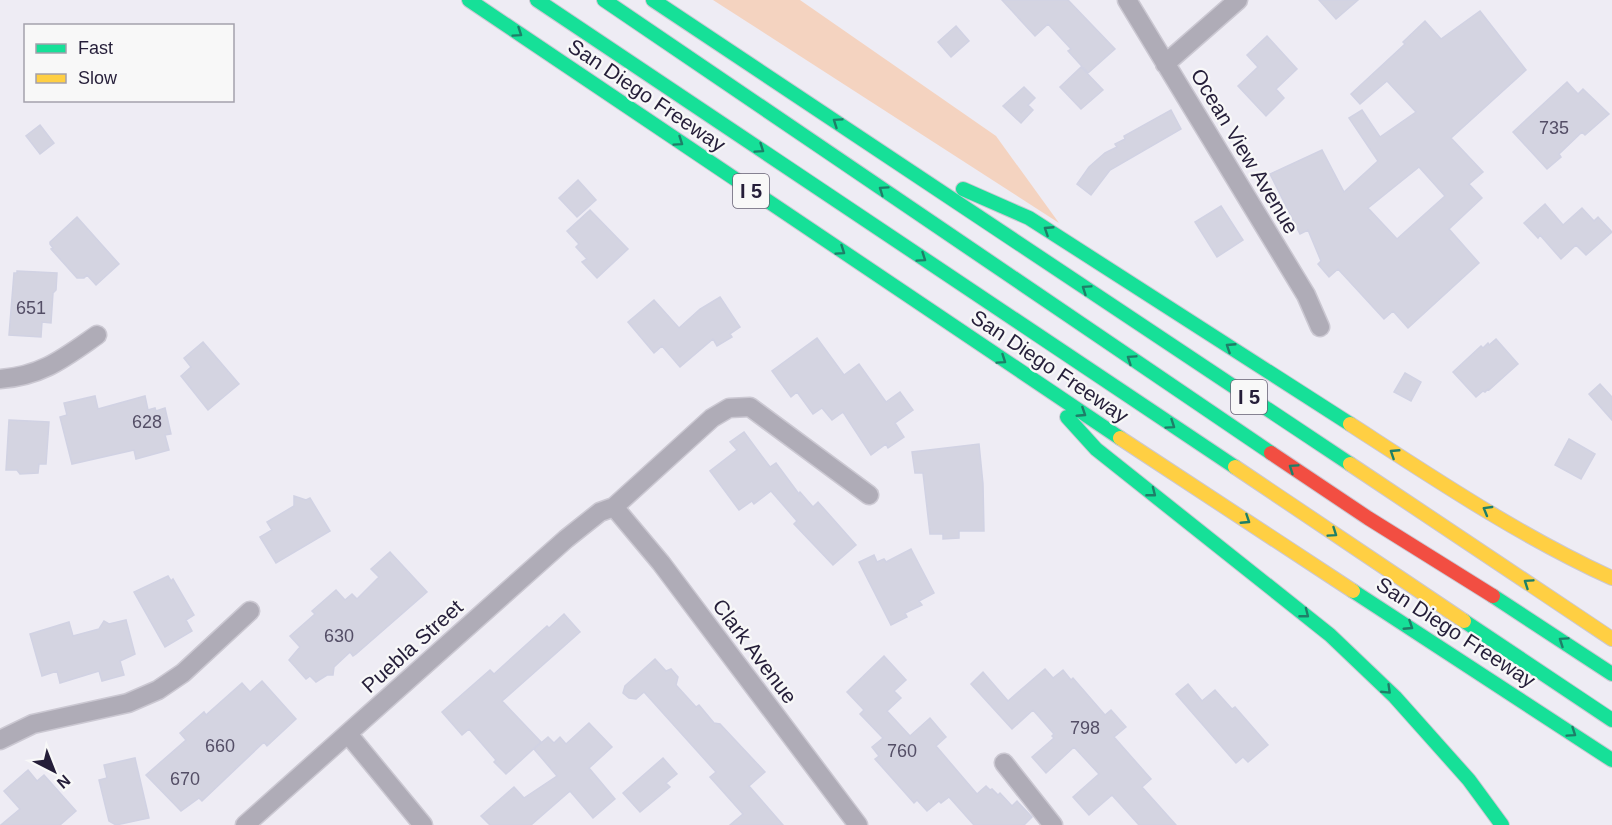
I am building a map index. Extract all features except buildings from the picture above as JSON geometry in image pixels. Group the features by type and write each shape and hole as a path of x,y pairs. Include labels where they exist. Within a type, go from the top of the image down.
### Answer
{"highway":[{"name":"San Diego Freeway","path":"469,0 1033,381 1612,760"},
{"path":"537,0 1612,720"},
{"path":"604,0 1094,335 1368,518 1526,616 1612,674"},
{"name":"I 5","path":"653,0 1612,639"},
{"path":"885,155 1029,218 1443,484 1577,562 1612,578"},
{"path":"1033,381 1096,449 1330,635 1395,697 1468,780 1502,825"}],"street":[{"name":"Ocean View Avenue","path":"1127,0 1306,295 1320,327"},
{"path":"1165,64 1238,0"},
{"path":"0,379 16,378 49,368 98,335"},
{"name":"Puebla Street","path":"245,825 567,539 600,512 614,507 712,418 729,408 750,407 868,495"},
{"name":"Clark Avenue","path":"614,507 661,563 858,825"},
{"path":"0,740 33,724 128,703 158,690 183,673 249,611"},
{"path":"348,734 423,825"},
{"path":"1004,763 1053,825"}],"shaded area":[{"path":"713,0 800,0 996,136 1059,223"}],"traffic: fast":[{"path":"469,0 1120,438"},
{"path":"537,0 1235,467"},
{"path":"604,0 1271,453"},
{"path":"653,0 1350,464"},
{"path":"963,189 1029,218 1350,424"},
{"path":"1067,417 1096,449 1330,635 1395,697 1469,780 1502,825"},
{"path":"1353,591 1612,760"},
{"path":"1493,596 1612,674"},
{"path":"1464,621 1612,720"}],"traffic: slow":[{"path":"1350,424 1511,525 1612,578"},
{"path":"1120,438 1353,591"},
{"path":"1350,464 1612,639"},
{"path":"1235,467 1464,621"}],"traffic: jam":[{"path":"1271,453 1368,518 1493,596"}]}
